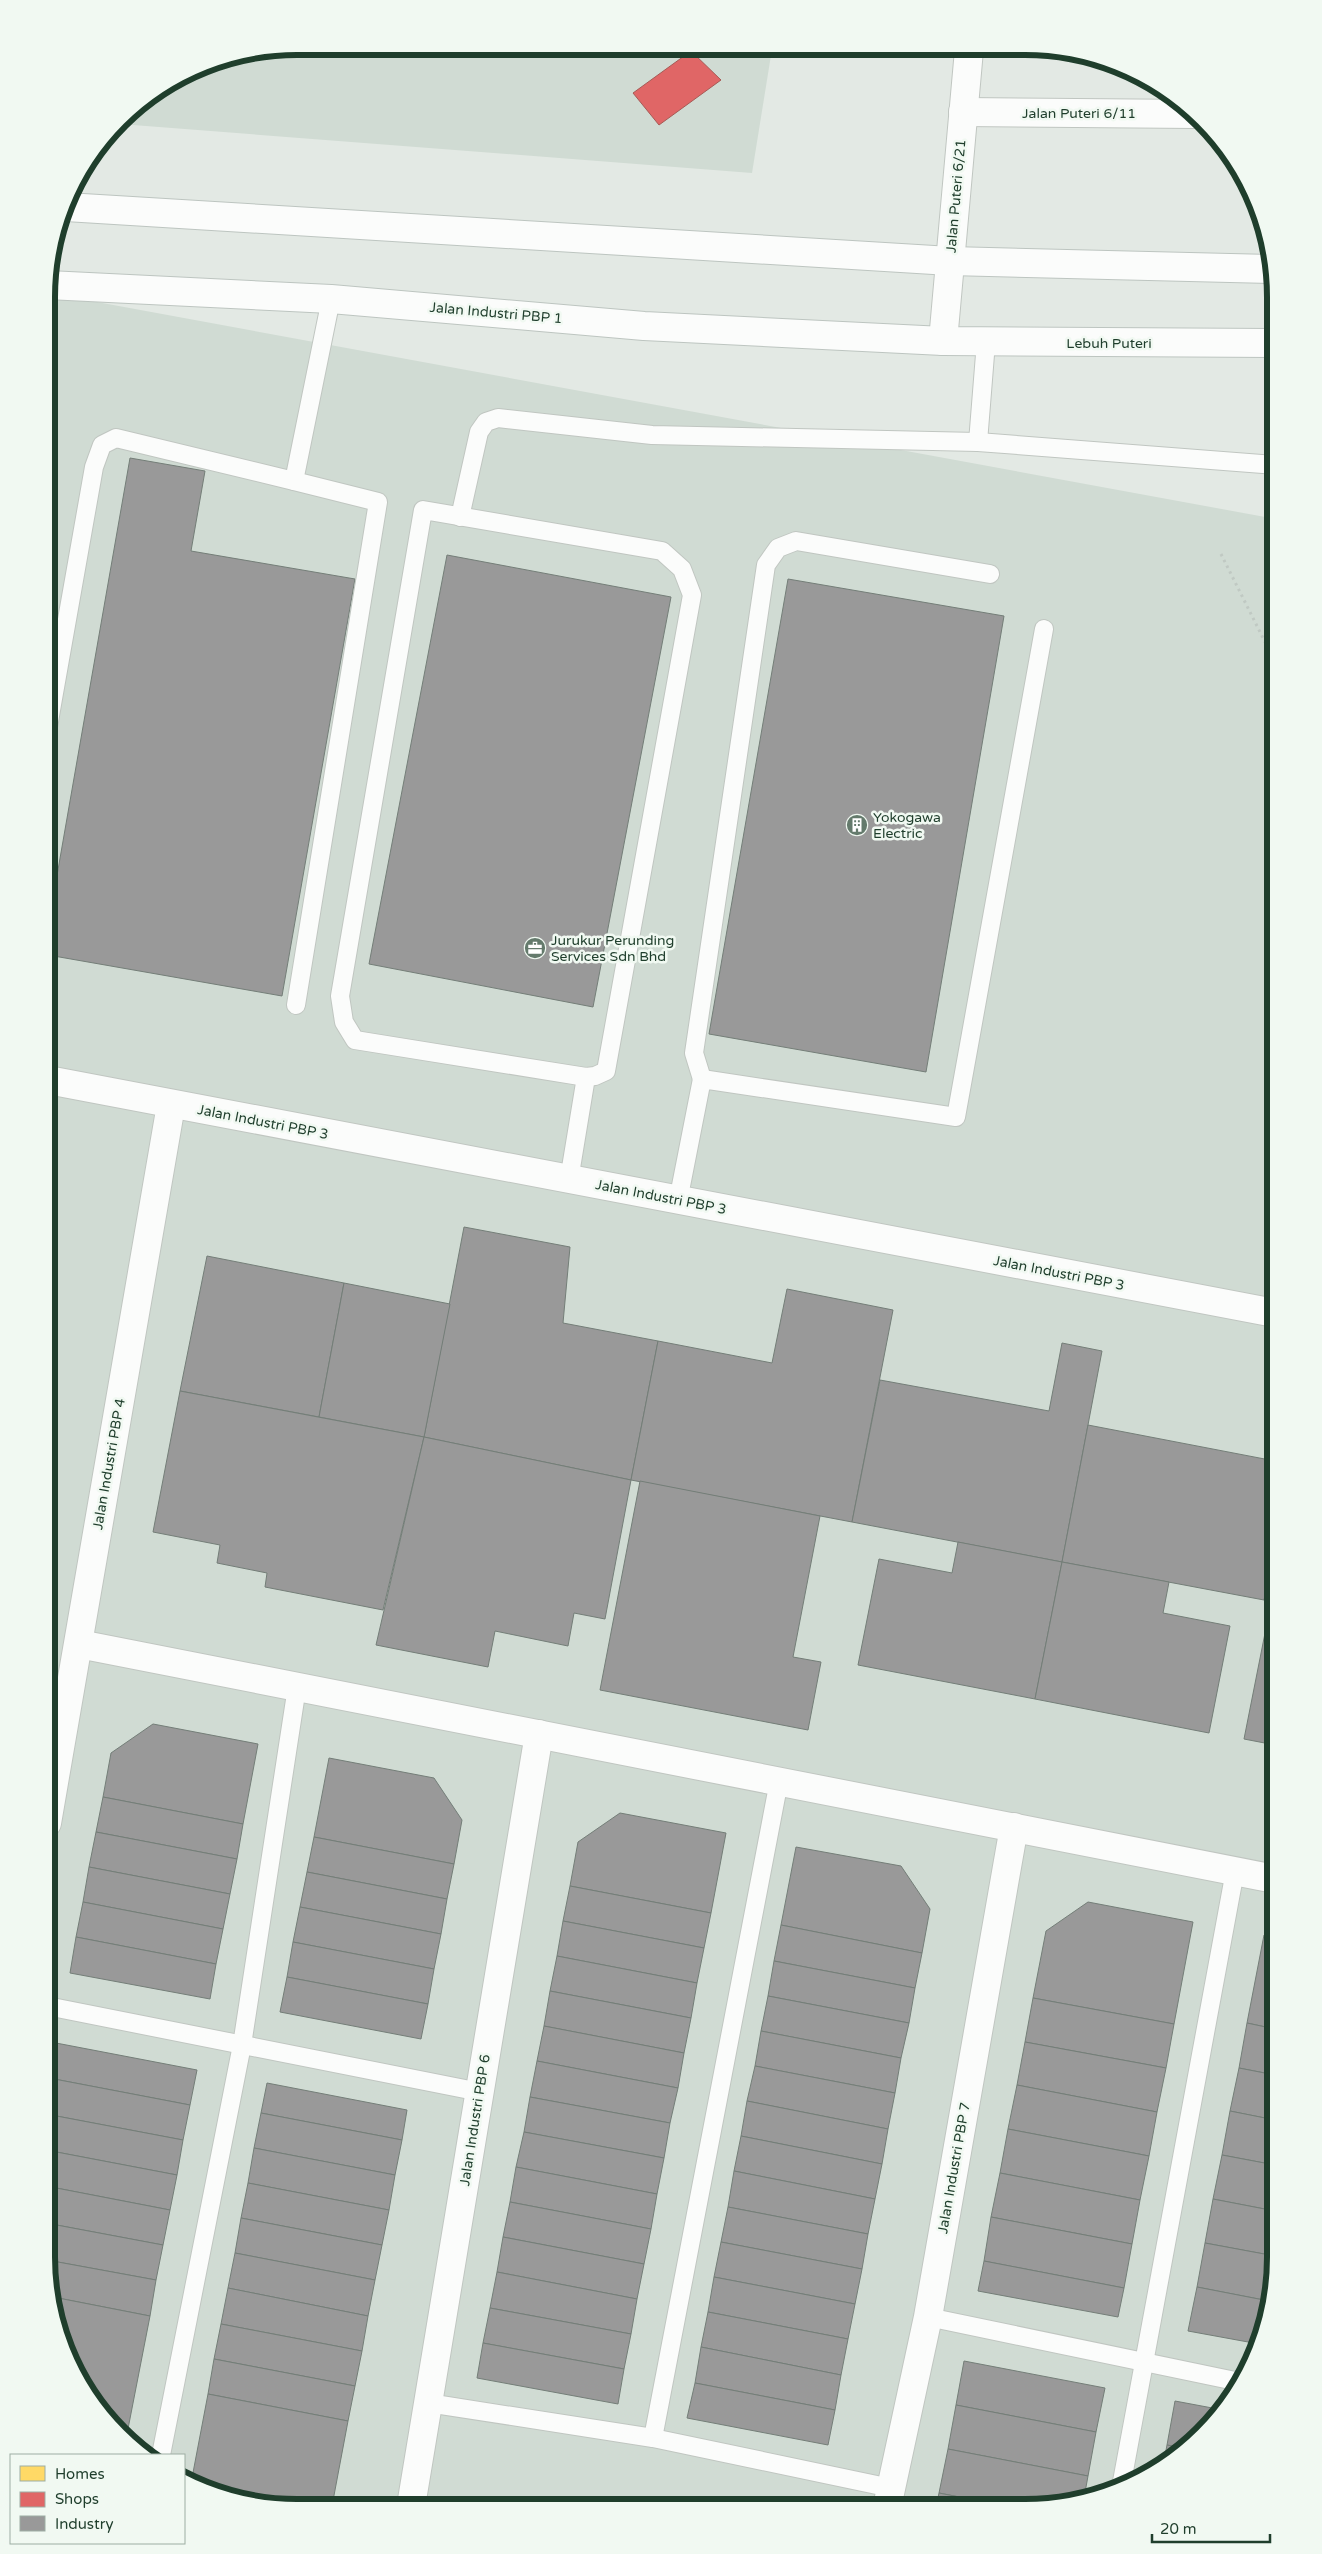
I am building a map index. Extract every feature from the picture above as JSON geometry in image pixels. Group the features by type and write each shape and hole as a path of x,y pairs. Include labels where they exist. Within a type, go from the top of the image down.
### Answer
{"street":[{"name":"Jalan Puteri 6/21","path":"943,341 969,55"},
{"name":"Jalan Puteri 6/11","path":"963,112 1183,114"},
{"path":"72,207 950,262 1265,269"},
{"name":"Jalan Industri PBP 1","path":"56,285 331,299 644,326 943,341"},
{"name":"Lebuh Puteri","path":"943,341 1267,343"},
{"name":"Jalan Industri PBP 3","path":"55,1081 1267,1311"},
{"name":"Jalan Industri PBP 4","path":"55,1778 171,1104"},
{"path":"79,1644 1267,1877"},
{"name":"Jalan Industri PBP 6","path":"412,2499 539,1734"},
{"name":"Jalan Industri PBP 7","path":"889,2497 928,2318 1014,1828"}],"lane":[{"path":"294,481 331,299"},
{"path":"978,442 986,342"},
{"path":"460,516 479,432 486,422 498,418 652,435 978,442 1267,464"},
{"path":"55,687 94,467 102,445 116,438 378,502 296,1005"},
{"path":"423,510 662,551 682,569 692,595 606,1071 595,1076 586,1077 355,1040 344,1022 340,996 423,510"},
{"path":"678,1200 702,1078 694,1053 766,565 778,548 796,540 990,574"},
{"path":"702,1078 956,1117 1044,630"},
{"path":"569,1180 586,1077"},
{"path":"162,2454 242,2045 297,1687"},
{"path":"653,2438 779,1781"},
{"path":"1123,2478 1236,1871"},
{"path":"55,2008 480,2092"},
{"path":"928,2318 1233,2381"},
{"path":"428,2403 653,2438 889,2497"}],"path":[{"path":"1221,554 1267,646"}],"shaded area":[{"path":"297,55 771,55 752,173 128,125 150,105 190,80 235,63 266,57"},
{"path":"55,294 1267,517 1267,2257 1265,2288 1259,2319 1249,2349 1235,2378 1217,2404 1196,2428 1172,2449 1132,2474 1087,2491 1056,2497 1025,2499 297,2499 266,2497 219,2486 185,2472 185,2454 157,2454 150,2449 126,2428 105,2404 80,2364 63,2319 57,2288 55,2257"}],"building: Shops":[{"path":"685,55 695,55 721,80 659,125 633,93"}],"building: Industry":[{"path":"130,458 205,471 191,551 355,579 282,996 55,956 55,887"},
{"path":"447,555 671,597 593,1007 369,964"},
{"name":"Yokogawa Electric","path":"788,579 1004,616 926,1072 709,1034"},
{"path":"464,1227 570,1247 563,1323 658,1341 631,1480 424,1437"},
{"path":"207,1256 344,1283 319,1417 180,1391"},
{"path":"344,1283 450,1304 424,1437 319,1417"},
{"path":"787,1289 893,1310 852,1522 631,1480 658,1341 772,1363"},
{"path":"1062,1343 1102,1351 1062,1562 852,1522 880,1380 1049,1411"},
{"path":"180,1391 424,1437 383,1610 265,1587 267,1573 217,1563 220,1545 153,1532"},
{"path":"1088,1425 1267,1459 1267,1584 1264,1600 1062,1562"},
{"path":"424,1437 631,1480 605,1619 574,1613 568,1646 495,1631 488,1667 376,1645"},
{"path":"640,1481 820,1516 793,1657 821,1662 808,1730 600,1690"},
{"path":"958,1542 1062,1562 1035,1699 858,1665 879,1559 952,1573"},
{"path":"1062,1562 1169,1582 1163,1613 1230,1626 1209,1733 1035,1699"},
{"path":"1267,1623 1267,1743 1244,1739"},
{"path":"153,1724 258,1744 243,1824 103,1797 111,1753"},
{"path":"329,1758 434,1778 462,1820 454,1864 314,1837"},
{"path":"103,1797 243,1824 237,1859 96,1832"},
{"path":"620,1813 726,1833 711,1913 570,1886 578,1842"},
{"path":"96,1832 237,1859 230,1894 89,1867"},
{"path":"314,1837 454,1864 447,1899 307,1872"},
{"path":"796,1847 901,1866 930,1909 922,1953 781,1925"},
{"path":"89,1867 230,1894 223,1929 83,1902"},
{"path":"307,1872 447,1899 441,1934 300,1907"},
{"path":"570,1886 711,1913 704,1948 563,1921"},
{"path":"83,1902 223,1929 216,1964 76,1937"},
{"path":"1088,1902 1193,1922 1174,2024 1033,1998 1046,1931"},
{"path":"300,1907 441,1934 434,1969 293,1942"},
{"path":"563,1921 704,1948 697,1983 557,1956"},
{"path":"781,1925 922,1953 915,1988 774,1961"},
{"path":"1264,1935 1267,1936 1267,2027 1247,2023"},
{"path":"76,1937 216,1964 210,1999 70,1973"},
{"path":"293,1942 434,1969 428,2004 287,1977"},
{"path":"557,1956 697,1983 691,2018 550,1991"},
{"path":"774,1961 915,1988 909,2023 768,1996"},
{"path":"287,1977 428,2004 421,2039 280,2012"},
{"path":"550,1991 691,2018 684,2053 544,2026"},
{"path":"768,1996 909,2023 901,2058 761,2031"},
{"path":"1033,1998 1174,2024 1166,2068 1025,2042"},
{"path":"1247,2023 1267,2027 1267,2073 1239,2068"},
{"path":"544,2026 684,2053 678,2088 537,2061"},
{"path":"761,2031 901,2058 895,2093 755,2066"},
{"path":"1025,2042 1166,2068 1157,2112 1017,2085"},
{"path":"56,2043 197,2070 190,2105 55,2079"},
{"path":"537,2061 678,2088 670,2123 530,2097"},
{"path":"755,2066 895,2093 888,2129 747,2101"},
{"path":"1239,2068 1267,2073 1267,2118 1230,2111"},
{"path":"55,2079 190,2105 183,2140 55,2116"},
{"path":"267,2083 407,2110 402,2140 261,2113"},
{"path":"1017,2085 1157,2112 1149,2156 1008,2129"},
{"path":"530,2097 670,2123 664,2158 524,2132"},
{"path":"747,2101 888,2129 882,2164 741,2136"},
{"path":"1230,2111 1267,2118 1267,2163 1222,2155"},
{"path":"261,2113 402,2140 395,2175 254,2148"},
{"path":"55,2116 183,2140 177,2175 55,2152"},
{"path":"1008,2129 1149,2156 1140,2200 1000,2173"},
{"path":"524,2132 664,2158 657,2194 516,2167"},
{"path":"741,2136 882,2164 875,2199 734,2171"},
{"path":"254,2148 395,2175 389,2210 248,2183"},
{"path":"55,2152 177,2175 170,2210 55,2188"},
{"path":"1222,2155 1267,2163 1267,2209 1213,2199"},
{"path":"516,2167 657,2194 651,2229 510,2202"},
{"path":"734,2171 875,2199 868,2234 728,2207"},
{"path":"1000,2173 1140,2200 1132,2244 991,2217"},
{"path":"248,2183 389,2210 382,2245 241,2218"},
{"path":"55,2188 170,2210 163,2245 55,2225"},
{"path":"1213,2199 1267,2209 1267,2255 1205,2243"},
{"path":"510,2202 651,2229 644,2264 503,2237"},
{"path":"728,2207 868,2234 862,2269 721,2242"},
{"path":"991,2217 1132,2244 1124,2288 984,2261"},
{"path":"241,2218 382,2245 375,2280 235,2253"},
{"path":"55,2225 163,2245 156,2280 55,2262"},
{"path":"503,2237 644,2264 637,2299 497,2272"},
{"path":"721,2242 862,2269 855,2304 714,2277"},
{"path":"1205,2243 1267,2255 1263,2300 1197,2287"},
{"path":"235,2253 375,2280 368,2316 228,2288"},
{"path":"984,2261 1124,2288 1118,2317 978,2291"},
{"path":"55,2262 156,2280 150,2316 59,2298"},
{"path":"497,2272 637,2299 631,2334 490,2308"},
{"path":"714,2277 855,2304 848,2339 708,2312"},
{"path":"1197,2287 1263,2300 1251,2343 1188,2331"},
{"path":"228,2288 368,2316 362,2351 221,2324"},
{"path":"59,2298 150,2316 128,2430 105,2404 87,2378 68,2335"},
{"path":"490,2308 631,2334 624,2369 483,2343"},
{"path":"708,2312 848,2339 841,2375 701,2347"},
{"path":"221,2324 362,2351 355,2386 214,2359"},
{"path":"483,2343 624,2369 618,2404 477,2378"},
{"path":"701,2347 841,2375 835,2410 695,2383"},
{"path":"214,2359 355,2386 348,2421 208,2394"},
{"path":"964,2361 1105,2388 1096,2432 956,2405"},
{"path":"695,2383 835,2410 828,2445 687,2418"},
{"path":"208,2394 348,2421 333,2499 266,2497 235,2491 193,2475"},
{"path":"1175,2401 1213,2408 1196,2428 1175,2446 1167,2445"},
{"path":"956,2405 1096,2432 1088,2476 948,2449"},
{"path":"1167,2445 1175,2446 1172,2449 1165,2454"},
{"path":"948,2449 1088,2476 1085,2491 1056,2497 969,2499 939,2493"},
{"path":"939,2493 969,2499 938,2499"}],"place":[{"name":"Yokogawa Electric","path":"857,825"},
{"name":"Jurukur Perunding Services Sdn Bhd","path":"535,948"}]}
